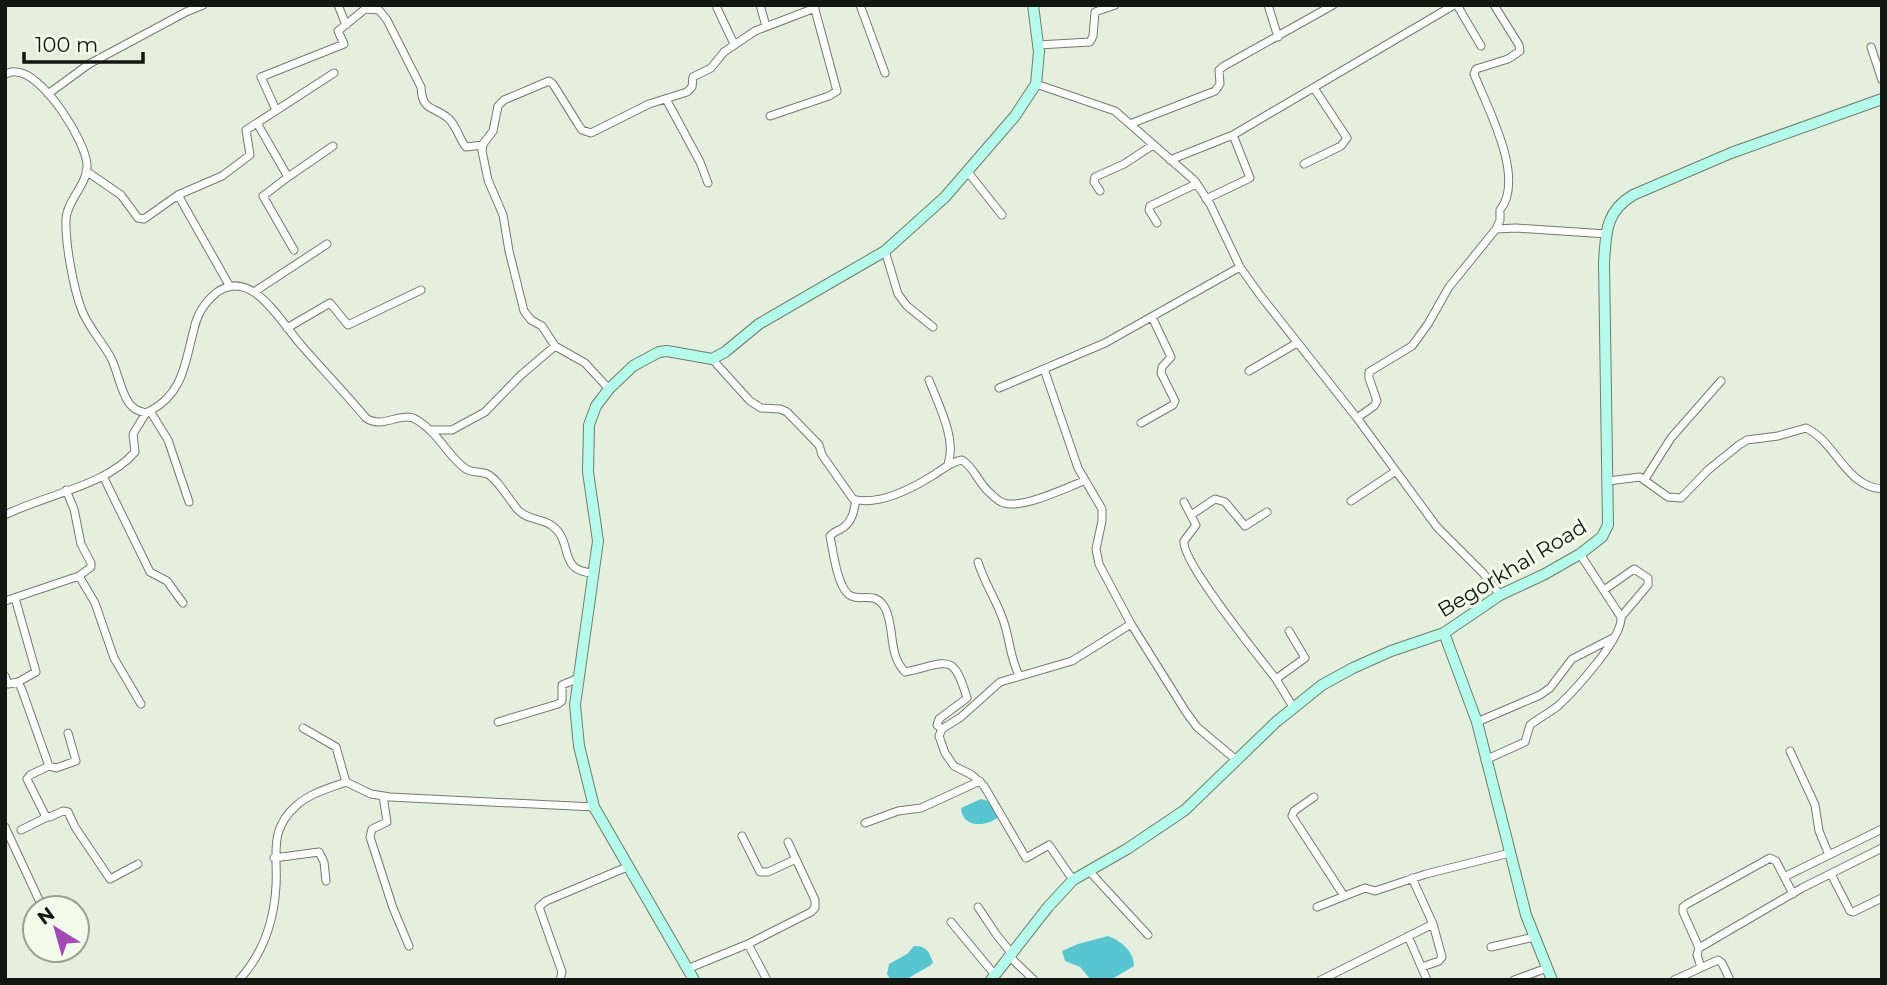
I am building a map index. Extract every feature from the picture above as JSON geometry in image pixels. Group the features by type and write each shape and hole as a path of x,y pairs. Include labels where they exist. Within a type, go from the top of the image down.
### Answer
{"street":[{"path":"48,94 89,64 184,9 203,5"},
{"path":"338,5 346,25"},
{"path":"760,5 766,26"},
{"path":"860,5 885,73"},
{"path":"712,359 760,324 885,251 945,197 1016,116 1036,84 1038,45 1033,5"},
{"path":"1038,45 1090,42 1095,12 1115,5"},
{"path":"1130,124 1215,91 1220,84 1219,70 1333,5"},
{"path":"1170,159 1233,135 1456,5 1481,46"},
{"path":"1357,418 1377,401 1369,372 1412,346 1429,324 1449,287 1496,229 1500,210 1507,201 1506,154 1474,71 1516,55 1520,48 1494,5"},
{"path":"609,388 584,363 555,346 542,326 531,320 524,311 503,215 488,180 483,145 493,131 500,103 546,82 553,84 578,124 587,133 595,132 626,114 690,91 693,77 714,65 734,44 766,26 814,6 836,91 829,96 770,116"},
{"path":"1271,6 1278,37"},
{"path":"716,8 734,44"},
{"path":"276,110 261,77 344,44 338,31 365,9 379,10 387,20 421,87 421,98 426,106 448,119 466,147 483,145"},
{"path":"1871,47 1882,80"},
{"path":"86,171 121,195 141,220 178,195 222,176 250,155 246,130 334,73"},
{"path":"5,74 25,74 48,94 74,128 84,154 86,171 66,216 76,293 86,318 113,362 128,401 137,411 148,412 168,440 189,502"},
{"path":"1036,84 1107,107 1130,124 1196,184 1240,267 1437,527 1483,573 1500,595"},
{"path":"1304,164 1341,146 1347,138 1314,88"},
{"path":"666,99 700,162 708,183"},
{"name":"Begorkhal Road","path":"993,977 1048,907 1073,880 1090,872 1198,800 1235,759 1322,685 1391,651 1444,633 1500,595 1580,554 1606,531 1608,481 1604,274 1607,234 1614,210 1633,195 1742,149 1882,99"},
{"path":"257,123 288,177"},
{"path":"1206,199 1250,178 1233,135"},
{"path":"1100,191 1094,177 1124,164 1153,145"},
{"path":"294,250 263,196 332,146"},
{"path":"967,171 1002,215"},
{"path":"1157,223 1149,210 1150,206 1196,184"},
{"path":"178,195 229,285"},
{"path":"1496,229 1607,234"},
{"path":"254,292 327,244"},
{"path":"885,251 898,294 907,306 933,327"},
{"path":"999,388 1105,343 1240,267"},
{"path":"5,515 103,476 135,452 133,434 148,412 166,400 181,380 201,308 211,297 229,285 245,287 269,306 366,418 378,423 405,417 414,418 431,430 464,468 491,477 519,512 552,526 559,533 573,567 582,572 593,573"},
{"path":"287,328 330,303 348,325 421,290"},
{"path":"1141,423 1173,405 1175,401 1161,373 1162,367 1171,357 1152,317"},
{"path":"1249,371 1297,343"},
{"path":"431,430 452,430 485,412 521,375 555,346"},
{"path":"694,980 594,807 579,746 575,705 597,530 587,442 589,425 596,406 609,388 633,366 659,352 712,359 756,405 787,412 818,445 846,492 856,500 865,502 906,490 948,465 962,460 972,467 989,493 1004,503 1022,504 1084,481"},
{"path":"1044,369 1084,481 1103,514 1096,556 1130,624 1197,727 1235,759"},
{"path":"929,380 945,424 952,455 948,465"},
{"path":"1645,479 1671,438 1721,381"},
{"path":"1608,481 1634,477 1645,479 1668,497 1681,498 1708,470 1747,440 1778,436 1806,428 1865,486 1882,489"},
{"path":"1351,501 1396,471"},
{"path":"103,476 150,572 167,581 183,603"},
{"path":"5,601 88,571 91,563 81,544 74,509 66,491"},
{"path":"1191,515 1212,500 1220,499 1245,526 1267,512"},
{"path":"856,500 851,519 843,529 832,532 830,536 844,587 849,595 854,597 869,596 878,600 886,610 894,657 905,672 939,664 951,664 957,669 967,698 939,719 937,725 942,729"},
{"path":"1184,502 1196,525 1184,541 1185,551 1209,591 1276,679 1293,707"},
{"path":"1485,760 1525,742 1528,727 1559,704 1597,663 1620,629 1620,617 1580,554"},
{"path":"978,562 988,590 1002,616 1011,660 1019,675"},
{"path":"1604,590 1634,569 1648,578 1648,585 1620,617"},
{"path":"79,576 95,603 114,657 141,704"},
{"path":"6,681 18,682 35,674 36,668 15,598"},
{"path":"1073,880 1049,845 1026,858 980,781 950,761 940,740 942,729 961,717 992,688 1019,675 1072,661 1130,624"},
{"path":"1276,679 1304,658 1289,631"},
{"path":"1444,633 1477,722 1534,937 1552,980"},
{"path":"1477,722 1540,695 1550,688 1572,659 1615,637"},
{"path":"498,722 558,704 562,701 564,683 579,678"},
{"path":"18,682 49,766"},
{"path":"303,728 336,747 346,782"},
{"path":"47,817 27,779 49,766 56,768 76,761 68,733"},
{"path":"1790,751 1815,805 1819,831 1829,855"},
{"path":"865,823 898,811 922,808 980,781"},
{"path":"239,980 267,939 276,886 276,839 284,821 296,805 312,796 346,782 371,794 383,796 594,807"},
{"path":"383,796 387,822 372,830 370,837 393,908 409,946"},
{"path":"1314,797 1294,811 1292,816 1345,896"},
{"path":"20,830 47,817 63,811 68,812 110,879 138,864"},
{"path":"5,827 36,894"},
{"path":"1784,877 1882,829"},
{"path":"742,836 760,872 768,872 796,859"},
{"path":"687,968 748,944 815,908 815,900 788,842"},
{"path":"1699,948 1793,894 1882,848"},
{"path":"274,858 319,852 323,857 326,881"},
{"path":"1317,907 1365,888 1380,890 1412,878 1510,853"},
{"path":"1701,967 1697,955 1699,948 1683,907 1770,859 1776,861 1793,894"},
{"path":"560,980 562,972 539,907 546,901 627,867"},
{"path":"1090,872 1149,935"},
{"path":"1831,874 1850,911 1882,898"},
{"path":"1412,878 1433,924 1442,957 1439,961 1422,967"},
{"path":"978,907 1011,955 1034,980"},
{"path":"951,922 993,977"},
{"path":"1321,980 1433,924"},
{"path":"1408,936 1427,980"},
{"path":"1491,947 1534,937"},
{"path":"748,944 767,980"},
{"path":"1674,980 1692,976 1701,967 1718,960 1730,980"},
{"path":"1514,980 1546,968"}],"water":[{"path":"981,799 994,803 1000,816 983,824 971,823 962,815 961,808"},
{"path":"1108,936 1126,947 1134,966 1112,979 1091,980 1080,967 1065,961 1062,951"},
{"path":"914,946 927,950 933,962 931,965 905,980 891,980 887,974 889,964 907,954"}]}
